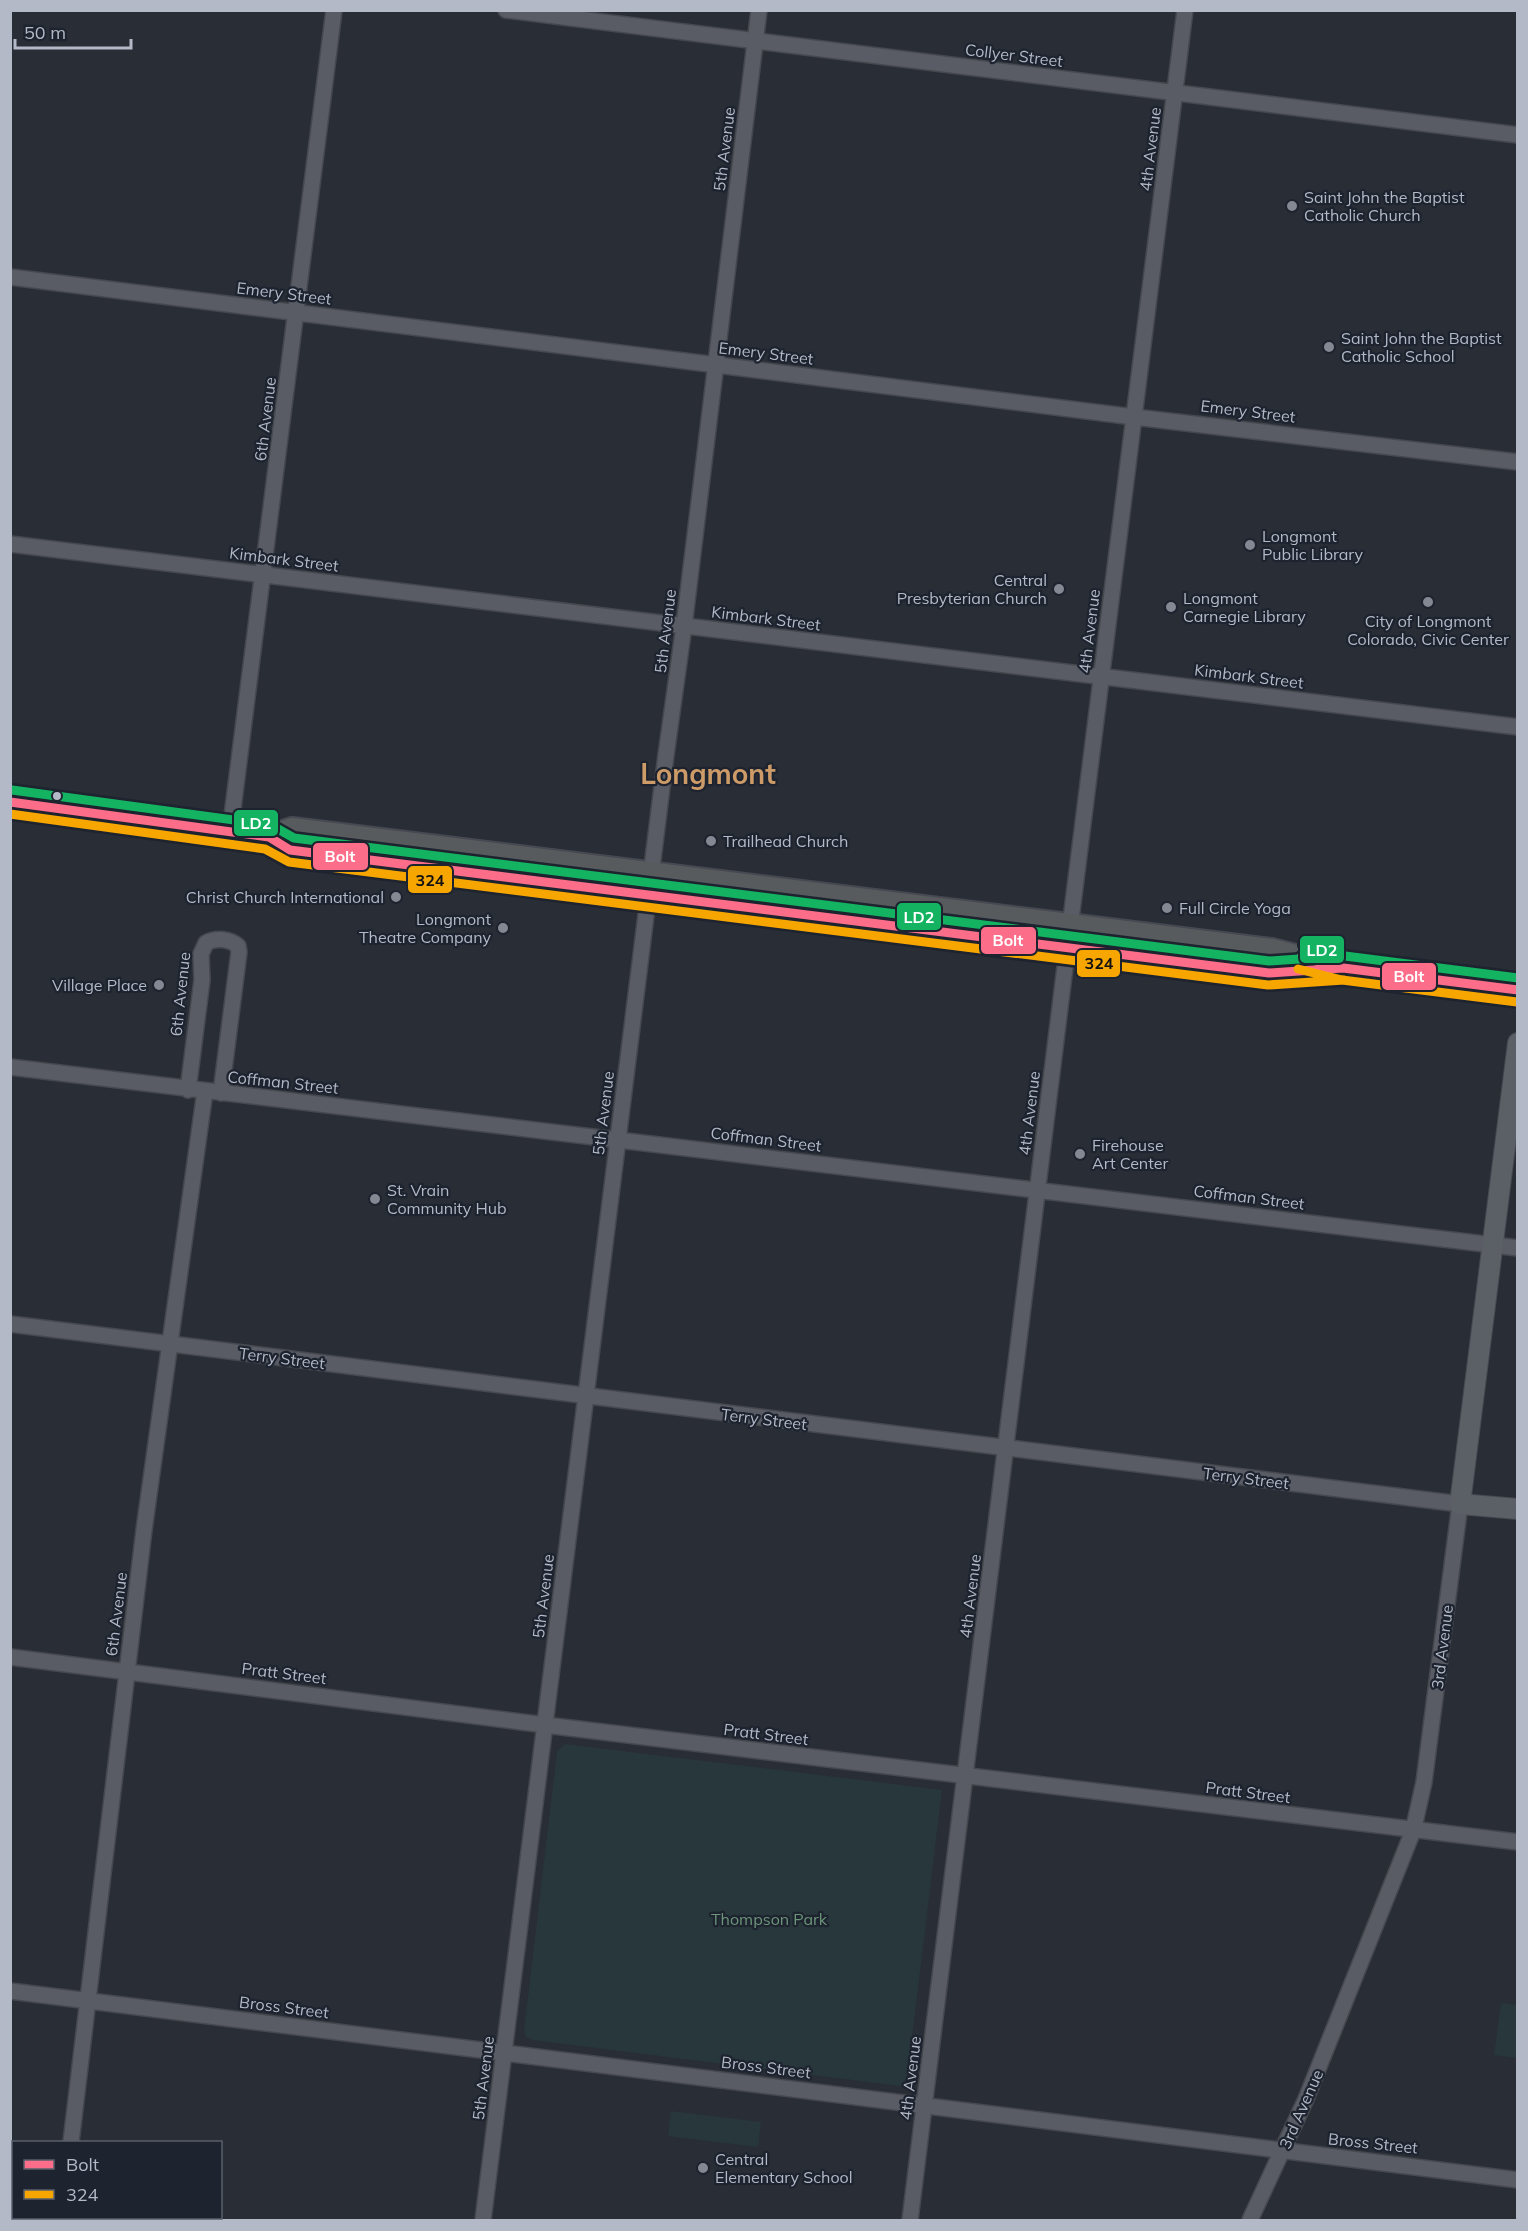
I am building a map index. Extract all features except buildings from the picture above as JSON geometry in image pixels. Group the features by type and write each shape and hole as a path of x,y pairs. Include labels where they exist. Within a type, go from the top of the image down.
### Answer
{"highway":[{"path":"10,802 269,837 290,850 650,885 1069,937 1269,973 1343,968 1518,990"}],"main road":[{"name":"3rd Avenue","path":"1460,1504 1518,1043"},
{"name":"Terry Street","path":"1460,1504 1518,1509"}],"street":[{"name":"6th Avenue","path":"230,832 334,10"},
{"name":"Collyer Street","path":"506,10 1518,135"},
{"name":"5th Avenue","path":"483,2220 684,626 759,10"},
{"name":"4th Avenue","path":"910,2220 1185,10"},
{"name":"Emery Street","path":"10,277 1134,417 1518,462"},
{"name":"Kimbark Street","path":"10,544 1518,726"},
{"name":"6th Avenue","path":"188,1090 202,980 201,954 206,943 218,939 233,942 238,946 239,952 220,1093"},
{"name":"Coffman Street","path":"10,1067 1518,1248"},
{"name":"6th Avenue","path":"71,2141 144,1530 205,1091"},
{"name":"Terry Street","path":"10,1324 1460,1504"},
{"name":"3rd Avenue","path":"1250,2220 1306,2099 1402,1863 1413,1830 1424,1782 1460,1504"},
{"name":"Pratt Street","path":"10,1657 545,1725 1518,1842"},
{"name":"Bross Street","path":"10,1991 1518,2180"}],"green space":[{"name":"Thompson Park","path":"565,1744 942,1790 907,2078 901,2086 533,2040 526,2037 524,2031 557,1752"},
{"path":"1501,2003 1517,2005 1517,2058 1494,2055"},
{"path":"671,2111 761,2122 758,2147 668,2136"}],"transit line":[{"name":"LD2","path":"12,790 271,825 294,838 1269,961 1342,956"},
{"name":"Bolt","path":"10,802 269,837 290,850 1269,973 1343,968"},
{"name":"324","path":"10,814 265,849 289,862 1268,985 1344,980"},
{"name":"LD2","path":"1304,945 1345,956 1518,978"},
{"name":"Bolt","path":"1301,957 1343,968 1518,990"},
{"name":"324","path":"1298,969 1342,980 1517,1002"}],"place":[{"name":"Saint John the Baptist Catholic Church","path":"1292,206"},
{"name":"Saint John the Baptist Catholic School","path":"1329,347"},
{"name":"Longmont Public Library","path":"1250,545"},
{"name":"Central Presbyterian Church","path":"1059,589"},
{"name":"City of Longmont Colorado, Civic Center","path":"1428,602"},
{"name":"Longmont Carnegie Library","path":"1171,607"},
{"name":"Trailhead Church","path":"711,841"},
{"name":"Christ Church International","path":"396,897"},
{"name":"Full Circle Yoga","path":"1167,908"},
{"name":"Longmont Theatre Company","path":"503,928"},
{"name":"Village Place","path":"159,985"},
{"name":"Firehouse Art Center","path":"1080,1154"},
{"name":"St. Vrain Community Hub","path":"375,1199"},
{"name":"Central Elementary School","path":"703,2168"}],"district":[{"name":"Longmont","path":"708,773"}]}
